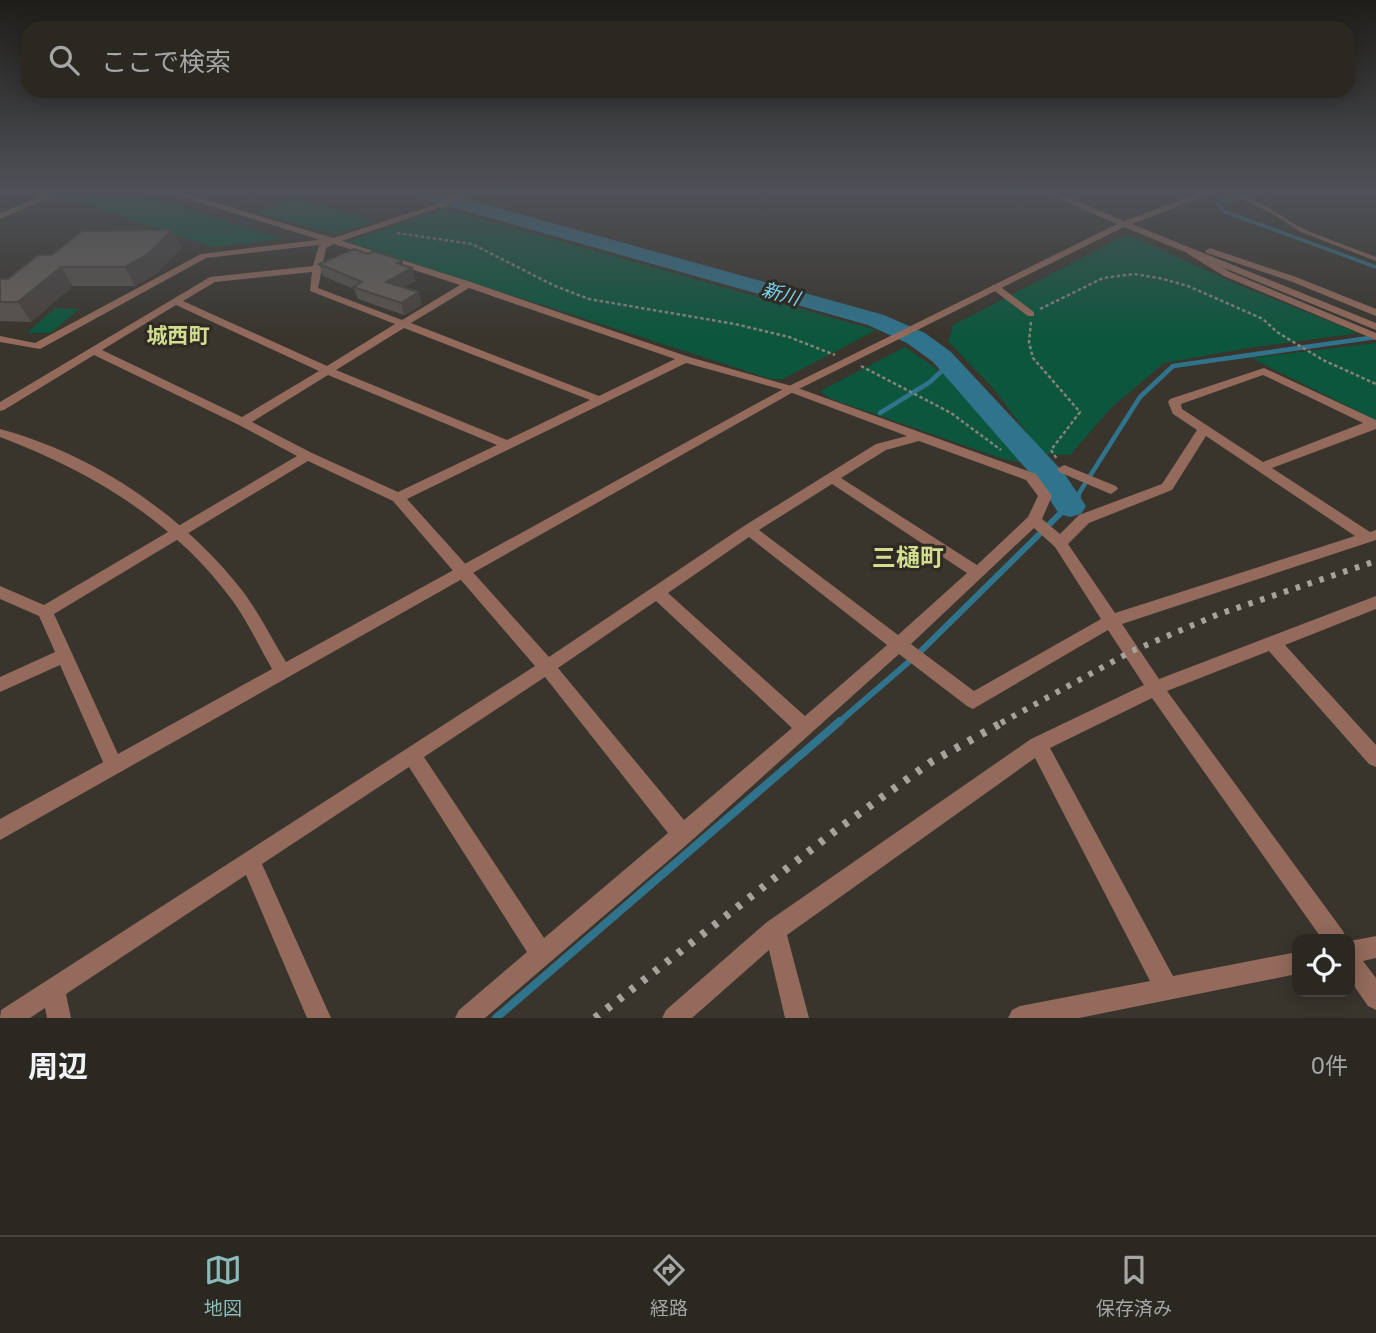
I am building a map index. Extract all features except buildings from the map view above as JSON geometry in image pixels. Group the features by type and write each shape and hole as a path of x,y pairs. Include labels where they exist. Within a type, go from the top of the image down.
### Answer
{"street":[{"path":"333,241 322,247 313,289 599,400"},
{"path":"0,339 36,347 204,256 333,241 468,284 685,359 791,389 1031,477 1045,496 1037,523 978,573 901,648 804,727 683,835 467,1018"},
{"path":"0,830 791,389 1089,241"},
{"path":"1163,241 1191,252 1227,274 1373,332"},
{"path":"1184,241 1376,319"},
{"path":"1210,251 1293,279 1376,313"},
{"path":"0,407 213,279 316,269"},
{"path":"243,422 468,284"},
{"path":"177,302 327,370 506,444"},
{"path":"94,351 398,498 547,667 683,835"},
{"path":"398,498 685,359"},
{"path":"1372,536 1177,411 1174,402 1264,371 1375,425"},
{"path":"878,421 881,447"},
{"path":"1261,467 1375,425"},
{"path":"1056,539 1084,520 1167,487 1204,429"},
{"path":"0,433 90,470 117,486 180,534 236,594 283,672"},
{"path":"9,1018 547,667 749,530 881,447 921,436"},
{"path":"45,612 307,456"},
{"path":"1064,469 1111,489"},
{"path":"833,479 978,573"},
{"path":"1037,523 1056,539 1155,688 1331,934"},
{"path":"749,530 974,701 1111,621 1372,536"},
{"path":"0,592 45,612 114,765"},
{"path":"657,592 804,727"},
{"path":"674,1018 775,930 1038,745 1155,688 1376,602"},
{"path":"1272,642 1376,758"},
{"path":"0,685 64,654"},
{"path":"1038,745 1167,989"},
{"path":"412,755 542,954"},
{"path":"250,861 318,1018"},
{"path":"775,930 797,1018"},
{"path":"1355,951 1376,947"},
{"path":"1020,1018 1292,964"},
{"path":"1355,968 1376,998"},
{"path":"53,989 60,1018"}],"lane":[{"path":"1328,241 1376,259"},
{"path":"995,287 1031,314"}],"path":[{"path":"455,241 472,244 555,286 589,299 778,335 849,360 951,413 1005,454 1014,470"},
{"path":"1064,469 1051,450 1080,412 1032,358 1029,342 1031,314 1051,301 1103,278 1134,274 1188,286 1264,319 1277,332 1323,360 1376,384"}],"green space":[{"path":"193,241 269,241 212,247"},
{"path":"558,241 876,330 783,379 771,379 348,242"},
{"path":"1115,241 1142,241 1232,282 1358,333 1164,363 1112,407 1070,455 1043,454 993,388 948,341 953,325"},
{"path":"55,308 79,309 51,333 27,333"},
{"path":"1376,343 1376,420 1251,358"},
{"path":"905,347 951,379 991,418 1021,454 1020,462 1003,459 829,398 820,391"}],"waterway":[{"name":"新川","path":"592,241 876,320 916,338 942,357 1053,480 1070,506"},
{"path":"1304,241 1376,267"},
{"path":"1076,498 1140,397 1173,366 1376,337"},
{"path":"880,413 930,382 949,364"},
{"path":"838,723 919,653 1076,498"},
{"path":"496,1018 840,721"}],"railway":[{"path":"1001,723 1132,651 1219,614 1376,561"},
{"path":"595,1018 835,831 931,762 1005,721"}],"district":[{"name":"城西町","path":"178,335"},
{"name":"三樋町","path":"908,556"}]}
